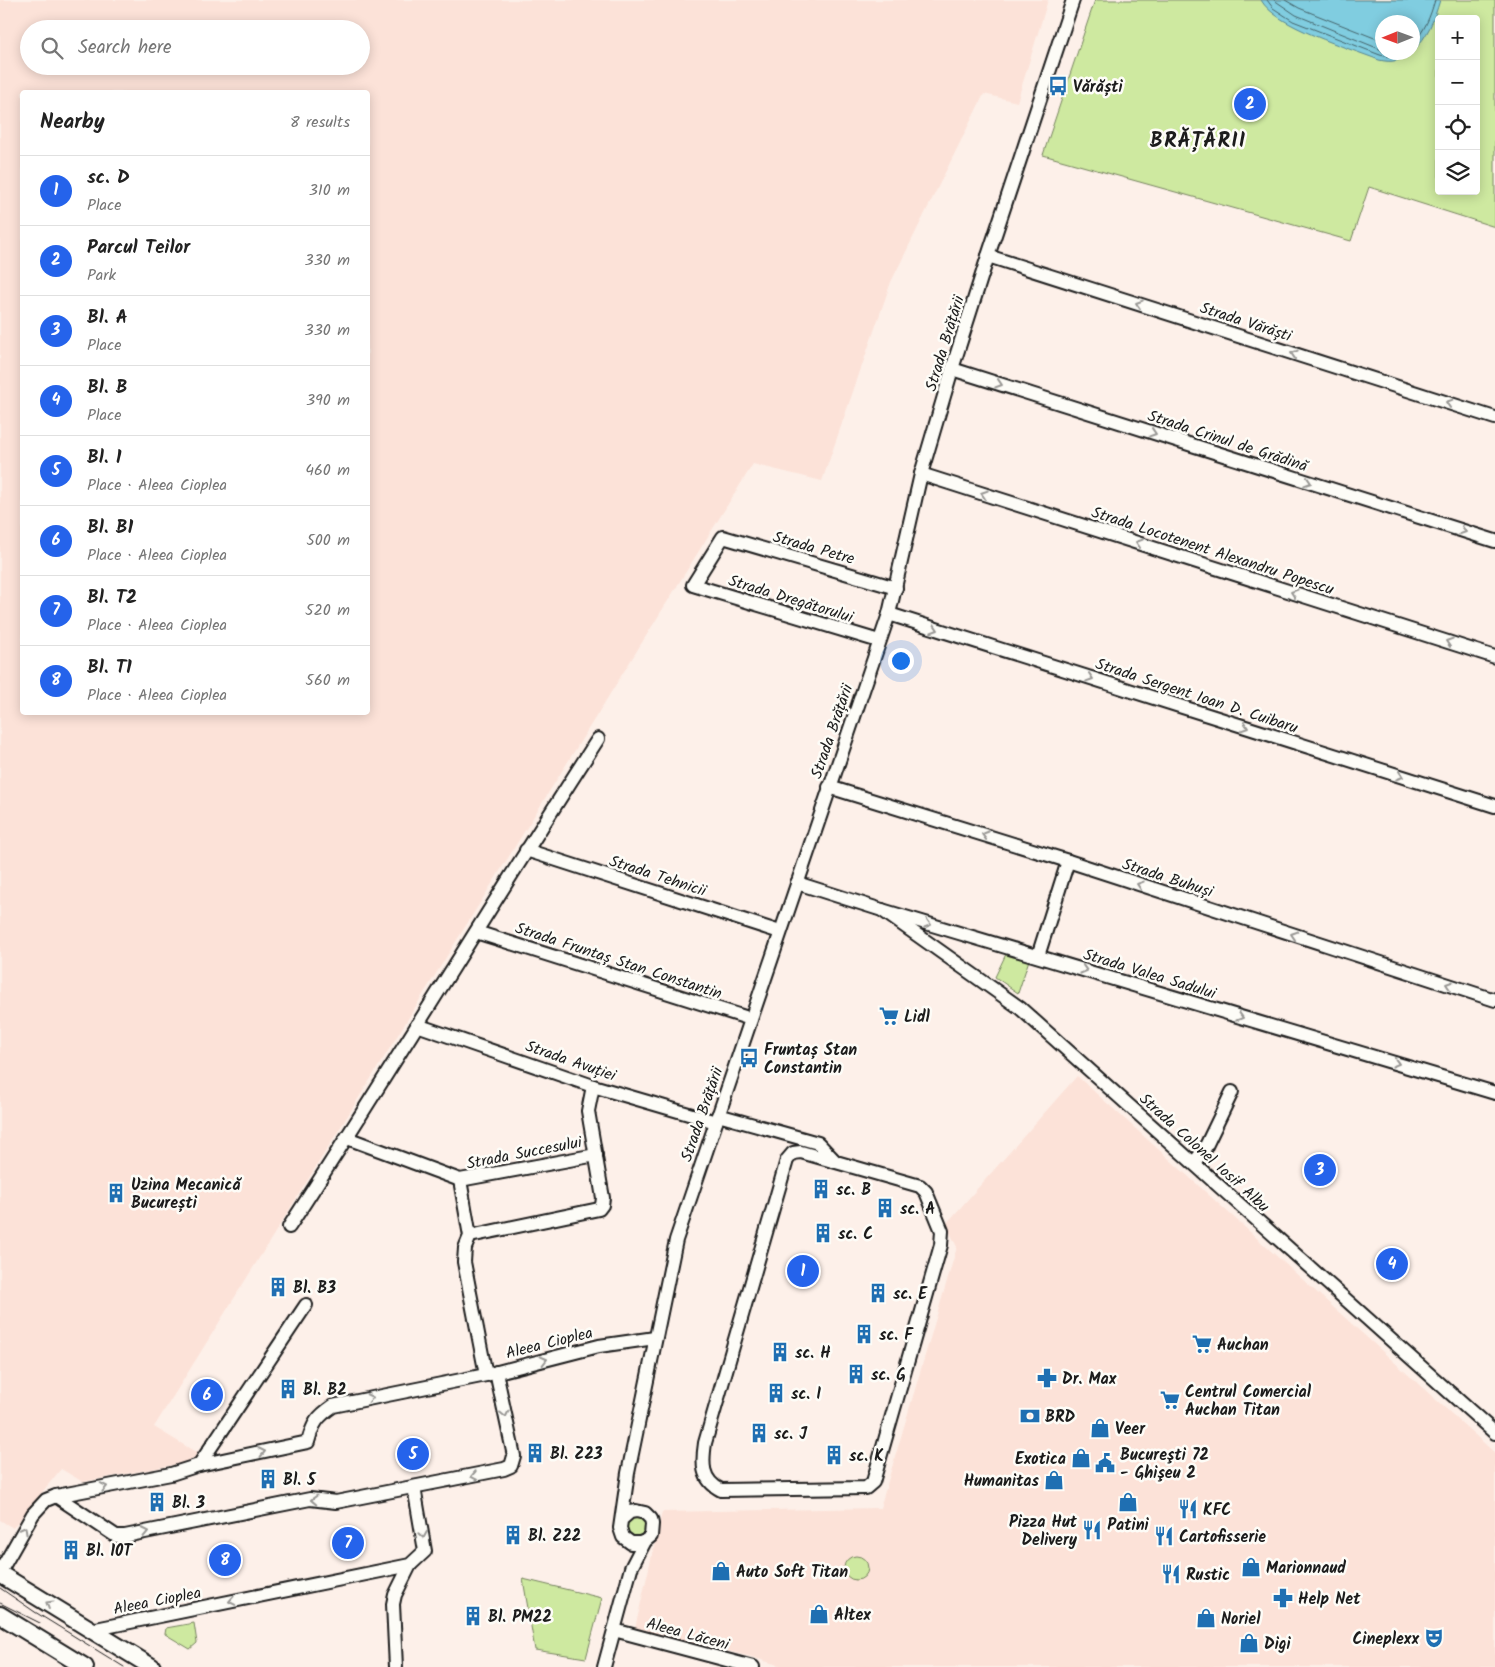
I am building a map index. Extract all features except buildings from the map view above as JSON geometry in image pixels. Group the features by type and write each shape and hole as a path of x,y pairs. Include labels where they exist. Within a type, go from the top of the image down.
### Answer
{"main road":[{"path":"0,1573 152,1667"},
{"path":"0,1616 86,1667"}],"street":[{"name":"Strada Brățării","path":"622,1519 628,1473 676,1240 889,614 921,474 952,369 1073,0"},
{"name":"Strada Vărăști","path":"988,256 1495,418"},
{"name":"Strada Crinul de Grădină","path":"952,369 1495,541"},
{"name":"Strada Locotenent Alexandru Popescu","path":"921,474 1495,656"},
{"name":"Strada Petre","path":"693,585 723,537 896,588"},
{"name":"Strada Dregătorului","path":"693,585 880,641"},
{"name":"Strada Sergent Ioan D. Cuibaru","path":"889,614 1495,806"},
{"path":"289,1226 347,1138 526,850 598,740"},
{"name":"Strada Buhuși","path":"829,787 1068,861 1495,1000"},
{"name":"Strada Tehnicii","path":"526,850 780,932"},
{"path":"1038,956 1068,861"},
{"name":"Strada Valea Sadului","path":"797,883 1495,1093"},
{"name":"Strada Colonel Iosif Albu","path":"882,910 1020,1008 1495,1433"},
{"name":"Strada Fruntaș Stan Constantin","path":"476,932 751,1019"},
{"name":"Strada Avuției","path":"417,1025 593,1086 717,1119 818,1143 835,1161"},
{"path":"470,1236 598,1209 602,1205 603,1198 588,1110 593,1086"},
{"path":"1194,1163 1205,1148 1232,1092"},
{"name":"Strada Succesului","path":"347,1138 460,1180 596,1155"},
{"path":"801,1152 835,1161 920,1186 926,1192 942,1231 941,1245 873,1482 866,1488 721,1490 713,1486 704,1471 705,1443 788,1160 793,1153 801,1152"},
{"name":"Aleea Cioplea","path":"56,1496 116,1536 125,1536 310,1499 336,1502 504,1470 510,1466 513,1463 514,1456 491,1373 464,1262 465,1248 470,1236 460,1180"},
{"path":"200,1465 306,1305"},
{"name":"Aleea Cioplea","path":"491,1373 599,1346 656,1338"},
{"path":"0,1573 33,1514 46,1500 56,1496 170,1474 200,1465 308,1442 317,1418 333,1406 491,1373"},
{"name":"Strada Brățării","path":"628,1473 634,1498 641,1512"},
{"path":"396,1667 395,1595 410,1565 425,1551 414,1487"},
{"path":"604,1667 631,1568 652,1532 652,1524 648,1515 641,1512 630,1512 622,1519 620,1528 626,1541 631,1568"},
{"path":"626,1541 636,1544 645,1542"},
{"name":"Aleea Cioplea","path":"91,1630 410,1565"},
{"name":"Aleea Lăceni","path":"614,1630 753,1667"}],"shaded area":[{"path":"0,0 1048,0 1017,102 984,94 891,282 822,481 753,464 154,1427 199,1454 194,1461 83,1482 61,1469 13,1528 0,1520"},
{"name":"Centrul Comercial Auchan Titan","path":"1077,1076 1495,1453 1495,1667 785,1667 635,1628 662,1512 880,1508 957,1247 946,1224"}],"green space":[{"path":"1095,0 1495,0 1495,227 1369,187 1351,241 1043,155"},
{"path":"1006,954 1029,960 1018,993 995,977"},
{"path":"642,1516 648,1527 643,1537 628,1537 625,1522 627,1518"},
{"path":"856,1556 865,1559 868,1568 865,1577 856,1580 847,1577 844,1568 847,1559"},
{"path":"523,1579 602,1598 586,1658 535,1650"},
{"path":"194,1623 197,1643 190,1649 165,1634 166,1628"}],"water":[{"path":"1261,0 1440,0 1430,27 1420,43 1420,15 1375,15 1375,58 1314,36 1297,28 1269,10"}],"tram line":[{"path":"0,1588 124,1667"},
{"path":"0,1603 40,1623"}],"place":[{"name":"Vărăști","path":"1058,86"},
{"name":"Parcul Teilor","path":"1250,104"},
{"name":"Lidl","path":"889,1016"},
{"name":"Fruntaș Stan Constantin","path":"749,1058"},
{"name":"Bl. A","path":"1320,1170"},
{"name":"sc. B","path":"821,1189"},
{"name":"Uzina Mecanică București","path":"116,1193"},
{"name":"sc. A","path":"885,1208"},
{"name":"sc. C","path":"823,1233"},
{"name":"Bl. B","path":"1392,1264"},
{"name":"sc. D","path":"803,1271"},
{"name":"Bl. B3","path":"278,1287"},
{"name":"sc. E","path":"878,1293"},
{"name":"sc. F","path":"864,1334"},
{"name":"Auchan","path":"1202,1344"},
{"name":"sc. H","path":"780,1352"},
{"name":"sc. G","path":"856,1374"},
{"name":"Dr. Max","path":"1047,1378"},
{"name":"Bl. B2","path":"288,1389"},
{"name":"sc. I","path":"776,1393"},
{"name":"Bl. B1","path":"207,1395"},
{"name":"Centrul Comercial Auchan Titan","path":"1170,1400"},
{"name":"BRD","path":"1030,1416"},
{"name":"Veer","path":"1100,1428"},
{"name":"sc. J","path":"759,1433"},
{"name":"Bl. Z23","path":"535,1453"},
{"name":"Bl. 1","path":"413,1454"},
{"name":"sc. K","path":"834,1455"},
{"name":"Exotica","path":"1081,1458"},
{"name":"Bucureşti 72 - Ghişeu 2","path":"1105,1463"},
{"name":"Bl. 5","path":"268,1479"},
{"name":"Humanitas","path":"1054,1480"},
{"name":"Bl. 3","path":"157,1502"},
{"name":"Patini","path":"1128,1502"},
{"name":"KFC","path":"1188,1509"},
{"name":"Pizza Hut Delivery","path":"1092,1530"},
{"name":"Bl. Z22","path":"513,1535"},
{"name":"Cartofisserie","path":"1164,1536"},
{"name":"Bl. T2","path":"348,1543"},
{"name":"Bl. 10T","path":"71,1550"},
{"name":"Bl. T1","path":"225,1560"},
{"name":"Marionnaud","path":"1251,1567"},
{"name":"Auto Soft Titan","path":"721,1571"},
{"name":"Rustic","path":"1171,1574"},
{"name":"Help Net","path":"1283,1598"},
{"name":"Altex","path":"819,1614"},
{"name":"Bl. PM22","path":"473,1616"},
{"name":"Noriel","path":"1206,1618"},
{"name":"Cineplexx","path":"1434,1638"},
{"name":"Digi","path":"1249,1643"}],"district":[{"name":"BRĂȚĂRII","path":"1198,140"}]}
